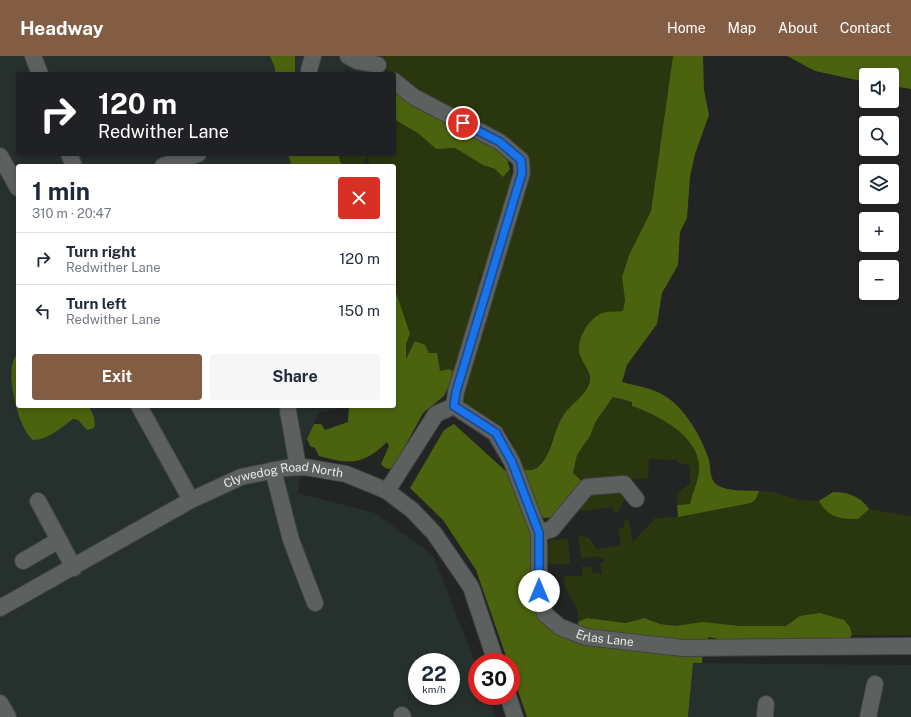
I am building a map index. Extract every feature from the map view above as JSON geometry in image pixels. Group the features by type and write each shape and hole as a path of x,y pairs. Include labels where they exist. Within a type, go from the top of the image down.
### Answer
{"street":[{"path":"33,56 39,72"},
{"path":"348,56 357,61 379,65"},
{"path":"387,491 436,414 454,406 456,392 522,173 521,160 500,142 414,97 396,83"},
{"path":"0,156 16,184"},
{"path":"169,164 192,156"},
{"name":"Erlas Lane","path":"454,406 496,433 512,462 539,533 539,591 545,614 560,627 586,637 683,648 911,646"},
{"path":"140,408 191,500"},
{"path":"288,411 298,467"},
{"name":"Clywedog Road North","path":"0,608 74,568 191,500 241,477 273,470 298,467 346,474 387,491 412,510 434,533 471,587 493,653"},
{"path":"273,470 291,540 315,603"},
{"path":"539,533 552,529 587,487 624,484 636,499"},
{"path":"38,501 74,568"},
{"path":"23,561 59,540"},
{"path":"868,717 875,684"},
{"path":"0,703 8,717"},
{"path":"509,705 511,716"}],"shaded area":[{"path":"0,56 279,56 283,72 16,72 16,156 304,156 306,164 16,164 16,408 339,408 318,413 304,447 298,493 375,513 433,555 472,653 468,653 468,705 491,705 496,717 0,717"},
{"path":"295,56 363,56 362,72 347,69 343,72 295,72"},
{"path":"693,663 911,665 911,717 688,717"}],"green space":[{"path":"270,56 295,56 295,72 275,72"},
{"path":"380,56 673,56 651,211 629,255 622,277 625,300 623,311 615,312 579,350 590,379 585,391 559,422 547,456 535,470 529,471 521,468 512,442 503,429 475,414 461,401 524,161 417,94 396,77 396,72 389,72 383,67"},
{"path":"673,56 703,56 704,90 709,115 695,154 690,177 687,218 680,232 678,265 662,293 657,324 627,365 622,382 660,393 679,408 692,424 702,442 709,460 711,477 714,483 732,490 759,491 756,499 751,503 678,517 677,505 690,504 699,471 698,459 693,448 686,438 676,429 654,415 632,406 632,402 613,397 596,421 590,436 577,455 573,473 584,483 553,517 544,518 535,511 521,468 533,470 544,460 548,454 563,416 583,394 589,384 590,376 579,351 580,340 585,329 593,319 602,313 623,311 625,300 622,277 629,255 651,211"},
{"path":"787,56 911,56 911,89 899,87 899,68 859,68 859,80 815,71"},
{"path":"396,87 475,134 506,156 510,169 503,177 495,169 483,165 455,148 436,149 419,134 396,120"},
{"path":"396,120 419,134 436,149 455,148 483,165 495,169 503,176 510,169 512,179 509,193 484,275 480,275 479,280 482,282 455,373 449,369 440,371 429,354 415,341 406,360 406,344 410,334 396,293 396,164 369,164 367,156 396,156"},
{"path":"289,156 339,156 341,164 291,164"},
{"path":"339,156 367,156 364,164 341,164"},
{"path":"396,293 410,334 406,344 406,359 415,341 425,345 429,353 437,353 440,371 449,369 455,373 444,396 423,413 396,463 390,469 385,468 381,464 389,446 387,442 371,455 363,459 348,462 319,456 315,448 310,446 307,439 314,424 321,424 325,430 348,422 349,408 396,408"},
{"path":"16,356 16,406 11,370 13,360"},
{"path":"613,396 618,399 633,402 632,406 654,415 677,429 694,448 698,459 699,471 690,504 677,505 677,494 690,483 690,466 677,462 677,460 649,459 648,478 584,483 573,473 577,455 590,436 596,421"},
{"path":"16,408 90,408 94,417 95,426 92,429 87,430 78,420 73,419 44,438 33,440 27,434"},
{"path":"454,424 510,475 534,533 541,617 578,630 578,622 587,618 626,623 644,618 660,624 675,626 703,622 739,626 786,626 800,616 820,613 844,620 850,627 852,635 849,639 740,644 709,637 704,644 702,663 693,663 688,717 527,717 520,696 520,653 505,653 476,570 443,520 410,488 444,430"},
{"path":"759,491 774,492 798,500 819,501 911,516 911,635 684,635 644,618 626,623 587,618 578,622 577,610 565,585 565,576 583,576 582,566 591,567 592,572 602,574 600,563 604,562 603,558 599,558 598,556 581,559 578,535 589,538 597,549 621,545 618,529 624,528 623,521 629,520 633,542 655,518 678,517 756,499"},
{"path":"621,492 625,500 618,512 613,512 612,507 584,511 575,508 588,494"},
{"path":"833,492 849,494 858,498 869,509 858,519 845,519 835,516 827,511 819,501"},
{"path":"552,537 557,540 568,538 570,564 550,564 545,560 546,550"}],"route":[{"path":"463,123 500,142 521,160 522,173 456,392 454,406 496,433 512,462 539,533 539,591"}]}
